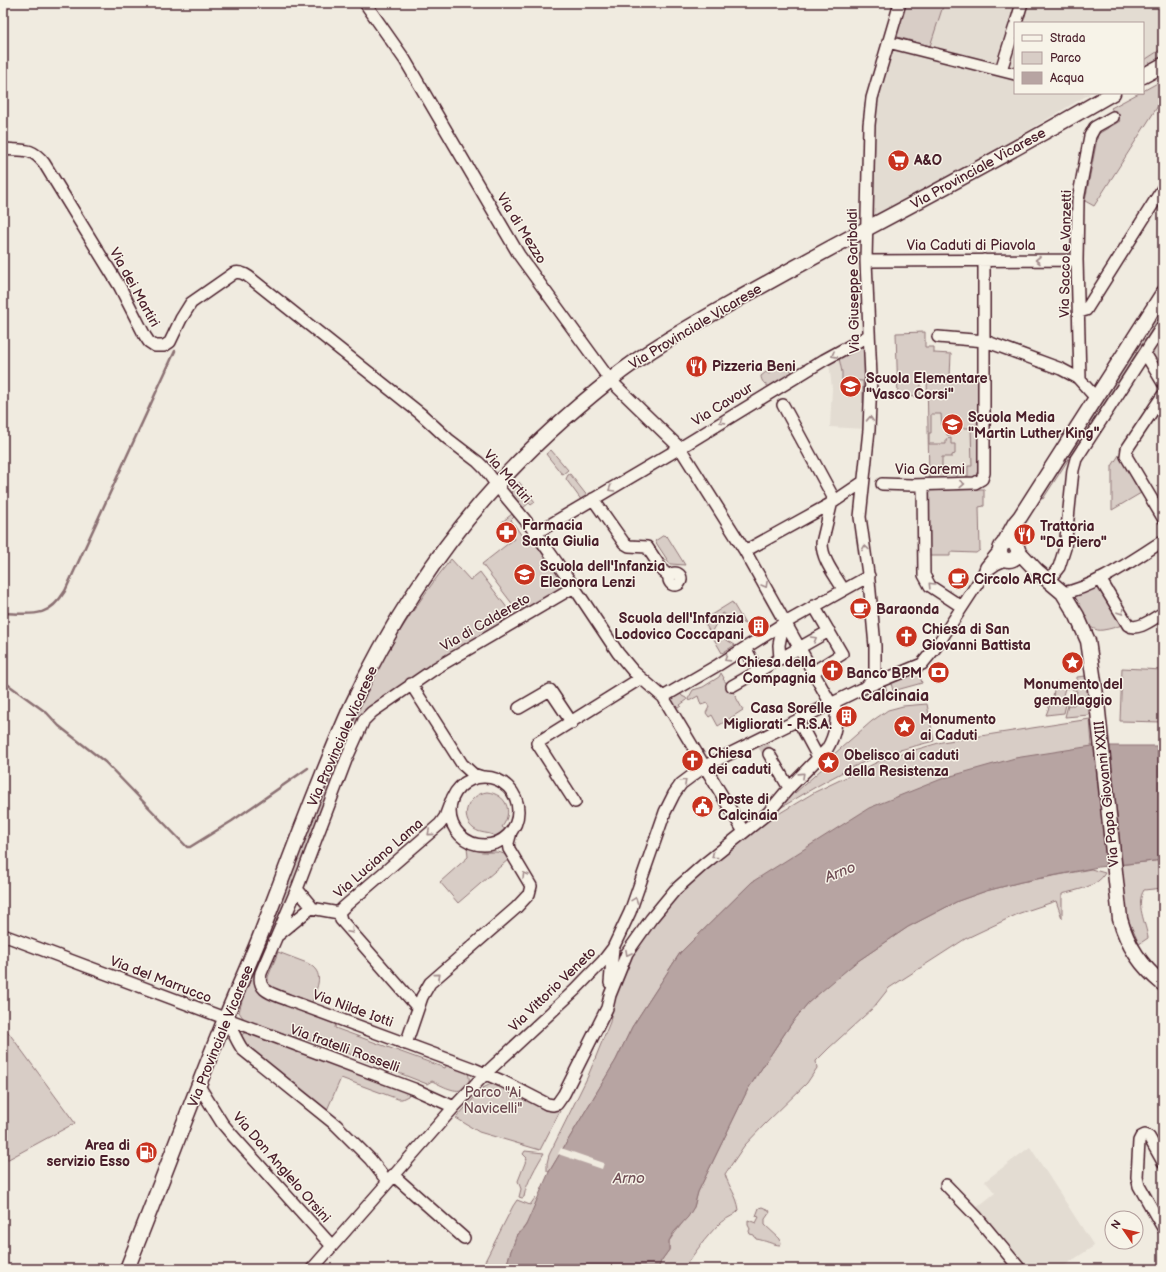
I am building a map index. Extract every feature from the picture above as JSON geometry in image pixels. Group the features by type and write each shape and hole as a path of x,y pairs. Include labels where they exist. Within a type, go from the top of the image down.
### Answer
{"main road":[{"path":"1144,75 1163,65"},
{"name":"Via Provinciale Vicarese","path":"127,1269 334,746 352,706 370,668 394,625 452,540 497,485 541,440 610,380 642,357 702,319 791,269 866,230 1111,94"},
{"path":"1009,552 1015,523 1163,293"},
{"name":"Via Papa Giovanni XXIII","path":"1009,552 1037,571 1063,593 1077,616 1088,641 1091,654 1100,731 1118,907 1125,934 1131,947 1142,964 1163,984"}],"street":[{"name":"Via di Mezzo","path":"365,3 405,60 519,255 610,380 680,448 745,551 832,703"},
{"name":"Via Giuseppe Garibaldi","path":"866,687 874,675 875,670 874,634 869,576 860,517 870,423 871,377 868,336 866,230 870,112 872,98 900,3"},
{"path":"1016,22 1022,3"},
{"path":"1001,70 1014,27"},
{"path":"888,42 1014,74"},
{"name":"Via Sacco e Vanzetti","path":"1080,379 1077,260 1078,200 1090,136 1095,127 1113,117"},
{"name":"Via dei Martiri","path":"3,149 27,150 34,153 41,159 120,287 140,329 152,344 159,346 170,342 188,306 195,299 231,274 238,272 242,273 254,281"},
{"path":"1079,312 1086,310 1163,188"},
{"path":"984,260 985,341"},
{"name":"Via Caduti di Piavola","path":"866,261 1077,260"},
{"name":"Via Martiri","path":"254,281 421,414 448,439 478,462 536,533 618,653 641,678 663,697 744,832"},
{"path":"1048,580 1059,567 1065,548 1073,470 1076,459 1163,325"},
{"name":"Via Cavour","path":"536,533 680,448 824,360 868,336"},
{"path":"938,337 985,341 1061,369 1075,375 1080,379 1096,398"},
{"name":"Via Garemi","path":"882,484 923,485 975,483 982,479 984,474 985,341"},
{"path":"1145,353 1163,383"},
{"path":"1163,395 1127,449 1126,456 1163,518"},
{"path":"784,405 833,497 822,543 822,549 843,589"},
{"path":"745,551 832,503 863,482"},
{"path":"923,485 924,575 930,586 962,606"},
{"path":"593,499 624,543 629,546 647,547 665,574 670,577"},
{"path":"1063,593 1078,589 1100,579 1163,541"},
{"path":"874,657 878,664 888,672 912,668 925,662 983,575 1009,552"},
{"path":"663,697 785,623 843,589 869,576"},
{"path":"1100,579 1128,625 1131,627 1138,627 1163,613"},
{"name":"Via di Caldereto","path":"411,684 460,653 574,587"},
{"path":"813,672 842,654 814,606"},
{"path":"780,659 779,645 785,623"},
{"path":"732,686 829,631"},
{"path":"745,648 758,671"},
{"name":"Via Vittorio Veneto","path":"485,1074 575,990 603,961 613,948 630,912 670,803 681,784 705,766 764,746 798,720 866,687 912,668"},
{"path":"575,802 537,744 641,678"},
{"path":"406,1044 418,1008 430,983 516,908 529,894 531,889 531,886 509,849 508,843 516,824 518,814 518,805 514,795 502,782 473,774 462,764 439,725 411,684"},
{"name":"Via Nilde Iotti","path":"411,684 372,712 364,720 346,760 297,888 276,937 260,978 260,985 264,989 294,1002 502,1081 553,1106 557,1104 564,1094 602,1019 607,1008 610,995"},
{"path":"519,708 550,690 572,722"},
{"path":"610,995 627,953 662,905 675,890 703,865 768,813 789,788 818,759 831,742 836,716 832,703"},
{"path":"798,720 818,759"},
{"path":"764,746 789,788"},
{"name":"Via Luciano Lama","path":"418,1008 341,920 339,913 440,824 446,817 453,797 464,775 462,764"},
{"path":"482,777 467,781 460,787 453,797 450,814 452,824 458,834 469,842 480,845 493,844 502,840 512,832"},
{"path":"297,888 311,908 339,913"},
{"path":"276,937 311,908"},
{"name":"Via del Marrucco","path":"3,935 225,1019"},
{"path":"610,995 613,948"},
{"path":"225,1019 243,1050 336,1125 390,1179 464,1238"},
{"name":"Via fratelli Rosselli","path":"225,1019 414,1089 454,1107"},
{"path":"312,1269 390,1179 485,1074"},
{"name":"Via Don Anglelo Orsini","path":"199,1086 232,1136 332,1246"},
{"path":"1163,1162 1149,1137 1145,1135 1141,1137 1139,1141 1137,1177 1139,1186 1163,1228"},
{"path":"946,1184 976,1216 1020,1269"}],"shaded area":[{"path":"905,3 1163,3 1163,48 1144,60 1144,22 1014,22 1014,94 1089,94 868,226 873,124 877,97"},
{"name":"Scuola Elementare \"Vasco Corsi\"","path":"865,344 865,429 830,427 832,388 829,363"},
{"name":"Scuola Media \"Martin Luther King\"","path":"927,377 978,377 978,473 966,478 929,478"},
{"path":"1030,1147 1094,1246 1059,1269 1024,1269 975,1209 995,1193 985,1181"}],"green space":[{"path":"905,3 944,3 930,46 894,36"},
{"path":"1163,48 1163,56 1144,67 1144,60"},
{"path":"1163,80 1163,98 1094,206 1085,201 1098,134 1120,121 1111,108 1137,94 1144,94 1144,90"},
{"path":"1163,302 1163,312 1043,499 1038,496"},
{"name":"Scuola Media \"Martin Luther King\"","path":"925,332 925,347 934,347 934,353 951,354 950,377 978,377 978,473 973,478 966,478 966,476 968,476 968,466 972,466 971,428 960,428 960,432 951,432 951,435 947,435 947,428 942,428 941,414 931,414 931,433 929,433 929,444 946,444 946,439 951,438 951,444 955,444 955,454 952,455 952,457 942,457 942,472 957,472 957,478 929,478 927,377 921,378 921,397 898,396 896,333"},
{"path":"1163,335 1162,350 1163,377 1150,354"},
{"path":"865,344 867,403 863,403 863,381 842,380 839,358"},
{"path":"784,362 793,373 770,387 765,384 761,376 766,372 769,374"},
{"path":"551,450 568,470 563,474 546,454"},
{"path":"1119,455 1141,493 1112,510 1112,466"},
{"path":"570,474 588,497 582,501 566,479"},
{"path":"519,482 535,502 531,505 529,503 523,508 511,492"},
{"path":"928,489 984,489 984,506 979,507 980,550 976,553 950,552 950,556 928,556"},
{"name":"Scuola dell'Infanzia Eleonora Lenzi","path":"512,514 514,517 511,520 524,539 529,535 564,584 563,588 529,609 522,600 528,609 520,614 482,564 514,539 502,522"},
{"path":"664,535 666,537 667,536 685,565 670,564 655,541"},
{"path":"451,559 470,580 480,572 514,617 410,679 369,708 256,979 336,1022 335,1028 445,1068 447,1064 468,1073 469,1083 462,1090 449,1089 432,1081 427,1084 332,1047 291,1036 257,1023 254,1025 243,1018 239,1012 354,713 398,634"},
{"path":"1098,586 1122,625 1103,630 1092,628 1083,620 1070,599"},
{"path":"732,602 745,624 722,613 712,631 735,645 722,653 703,620"},
{"path":"1122,668 1163,670 1163,722 1120,721"},
{"path":"721,673 724,678 723,679 732,690 743,710 718,726 712,715 709,717 706,713 709,707 707,703 701,705 698,696 689,701 688,699 693,690 703,687 719,677"},
{"path":"919,673 922,683 893,691 891,683"},
{"path":"1086,676 1089,715 1065,717 1068,705 1074,705 1077,691 1072,689 1072,683 1077,683 1077,677"},
{"path":"1055,682 1070,683 1069,689 1065,688 1061,703 1066,704 1064,713 1046,715 1053,697"},
{"path":"885,685 888,694 872,700 869,692"},
{"path":"680,693 687,700 675,710 671,700 672,697"},
{"path":"927,704 934,741 890,753 852,767 772,813 791,791 795,793 824,767 818,763 833,755 872,721 888,710 903,706"},
{"path":"1090,719 1092,746 752,882 680,953 632,1027 616,1060 549,1172 547,1171 549,1155 588,1076 610,1022 620,978 632,952 678,892 724,853 765,822 815,792 884,759 942,742"},
{"path":"487,792 494,793 499,796 506,804 508,809 506,821 502,827 506,830 504,836 498,840 494,839 495,836 479,832 474,829 469,824 467,818 466,813 471,801 475,797"},
{"path":"467,847 482,852 497,852 503,854 509,859 458,903 440,882 468,857"},
{"path":"1163,860 1163,888 1144,890 1142,895 1141,907 1148,938 1139,944 1128,919 1124,903 1119,865"},
{"path":"1091,869 1105,873 1102,878 1092,885 1062,894 1062,918 1056,901 1020,913 965,939 889,988 873,1008 816,1061 817,1068 807,1083 744,1146 725,1174 737,1200 739,1210 721,1222 714,1229 683,1269 658,1269 661,1261 669,1250 669,1241 694,1207 698,1192 748,1089 791,1024 808,1003 855,963 908,927 958,901 986,891 1021,882"},
{"path":"278,952 307,963 316,971 318,976 318,985 312,1002 273,988 268,984 268,977"},
{"path":"3,1025 75,1123 3,1162"},
{"path":"246,1032 409,1093 408,1096 398,1099 341,1078 327,1110 245,1048 240,1036"},
{"name":"Parco \"Ai Navicelli\"","path":"491,1084 508,1089 560,1111 540,1150 479,1132 456,1118 483,1088"},
{"path":"525,1151 544,1153 529,1180 524,1197 522,1198 519,1197 521,1189 518,1181 527,1158 523,1154"},
{"path":"535,1198 537,1201 529,1219 521,1231 517,1234 509,1255 507,1269 481,1269 517,1200 530,1205"},
{"path":"762,1207 770,1212 765,1219 765,1225 780,1239 780,1245 756,1239 754,1235 750,1234 748,1220 756,1223 759,1217 756,1216 759,1208"}],"water":[{"name":"Arno","path":"1092,746 1163,746 1163,860 1098,867 1021,882 986,891 958,901 908,927 855,963 808,1003 791,1024 748,1089 698,1192 694,1207 688,1217 674,1232 669,1241 669,1250 661,1261 658,1269 507,1269 509,1255 517,1234 521,1232 526,1225 549,1172 616,1060 632,1027 680,953 752,882 869,808 944,778 1015,758"}],"pier":[{"path":"561,1148 604,1163 602,1169 558,1154"}],"waterway":[{"path":"3,613 31,614 46,611 59,600 65,591 175,351"},
{"path":"3,681 47,713 59,726 105,762 187,847 190,847 232,821 308,768"}],"tunnel":[{"path":"763,745 769,754"}],"place":[{"name":"A&O","path":"899,160"},
{"name":"Pizzeria Beni","path":"697,366"},
{"name":"Scuola Elementare \"Vasco Corsi\"","path":"850,386"},
{"name":"Scuola Media \"Martin Luther King\"","path":"953,425"},
{"name":"Farmacia Santa Giulia","path":"507,533"},
{"name":"Trattoria \"Da Piero\"","path":"1025,534"},
{"name":"Scuola dell'Infanzia Eleonora Lenzi","path":"524,574"},
{"name":"Circolo ARCI","path":"959,579"},
{"name":"Baraonda","path":"860,609"},
{"name":"Scuola dell'Infanzia Lodovico Coccapani","path":"759,626"},
{"name":"Chiesa di San Giovanni Battista","path":"907,637"},
{"name":"Monumento del gemellaggio","path":"1073,662"},
{"name":"Chiesa della Compagnia","path":"832,670"},
{"name":"Banco BPM","path":"938,673"},
{"name":"Casa Sorelle Migliorati - R.S.A.","path":"847,716"},
{"name":"Monumento ai Caduti","path":"905,727"},
{"name":"Chiesa dei caduti","path":"692,761"},
{"name":"Obelisco ai caduti della Resistenza","path":"828,763"},
{"name":"Poste di Calcinaia","path":"703,807"},
{"name":"Area di servizio Esso","path":"146,1153"}],"district":[{"name":"Calcinaia","path":"895,695"}]}
